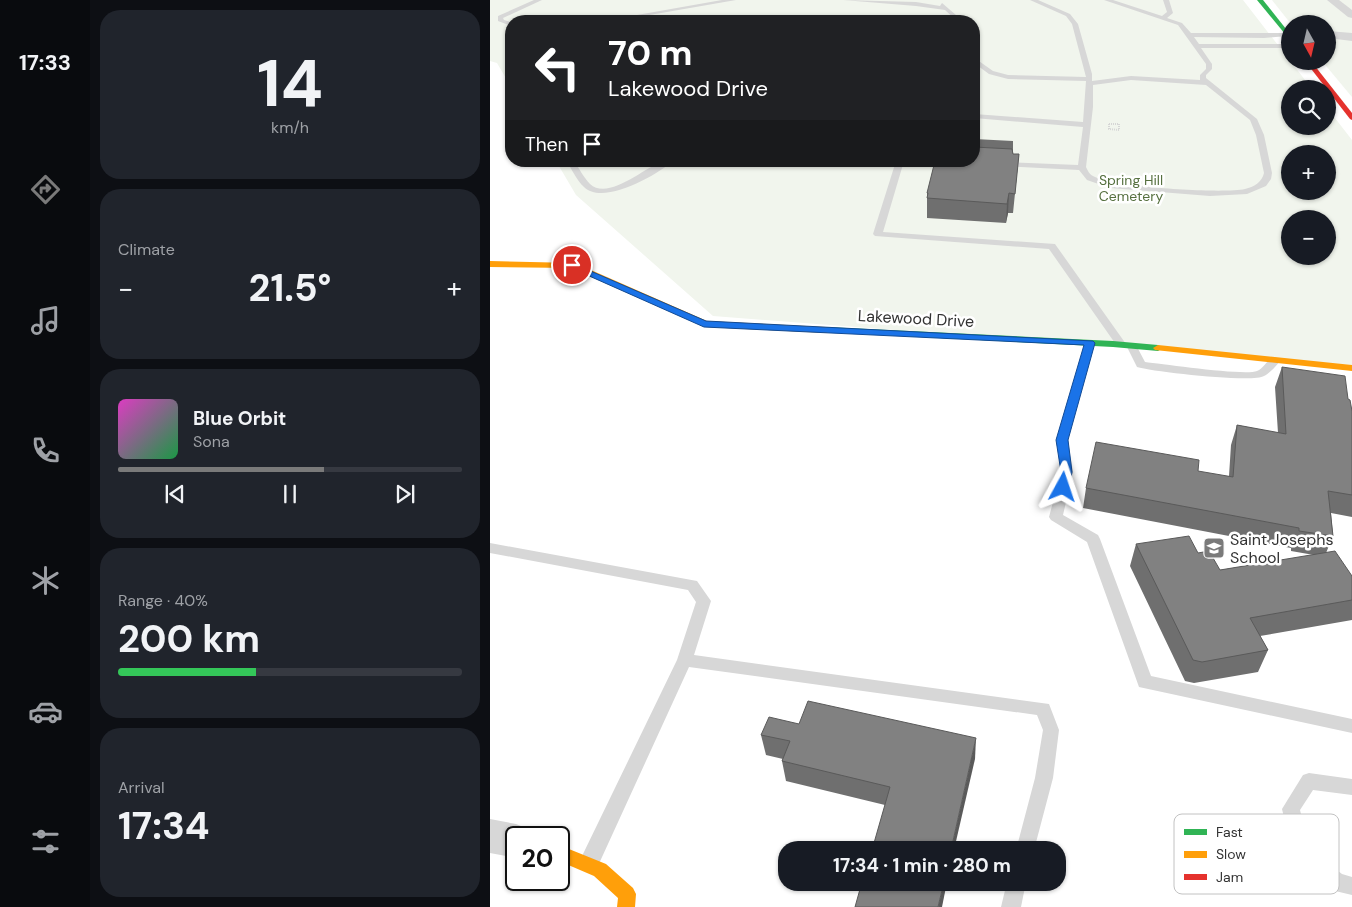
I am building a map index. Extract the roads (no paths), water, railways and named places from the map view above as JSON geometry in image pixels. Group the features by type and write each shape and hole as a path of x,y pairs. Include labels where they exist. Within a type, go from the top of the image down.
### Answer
{"street":[{"path":"1260,0 1281,26"},
{"path":"1332,0 1352,15"},
{"path":"1336,36 1352,37"},
{"path":"1336,47 1352,48"},
{"path":"1315,70 1352,118"},
{"name":"Lakewood Drive","path":"490,264 572,265 704,324 1126,345 1352,368"},
{"path":"490,836 505,839"},
{"path":"570,858 600,870 627,894 626,907"}],"lane":[{"path":"490,15 501,16 539,0"},
{"path":"647,15 733,0"},
{"path":"846,0 908,1 948,9"},
{"path":"936,0 954,15"},
{"path":"1033,0 1041,5 1062,12 1072,19 1086,60 1090,82 1082,168 1085,174 1092,180 1116,186 1222,192 1247,191 1263,184 1267,179 1267,166 1258,127 1253,120 1203,79 1203,75 1209,69 1209,64 1190,35 1180,24 1164,17 1107,0"},
{"path":"1164,17 1170,13 1166,0"},
{"path":"668,12 674,15"},
{"path":"501,16 501,21 505,22"},
{"path":"1190,35 1281,36"},
{"path":"1197,46 1281,46"},
{"path":"980,65 991,73 1008,78 1090,82 1116,79 1178,80 1206,83"},
{"path":"980,116 1087,125"},
{"path":"992,163 1082,168"},
{"path":"574,167 590,189 600,191 619,188 658,167"},
{"path":"898,167 878,234 1052,246 1141,365 1239,375 1260,374 1275,360"},
{"path":"1090,343 1062,440 1067,472 1056,516 1093,539 1145,682 1352,726"},
{"path":"490,548 692,585 704,601 685,660 588,865"},
{"path":"685,660 1043,709 1051,730 1044,778 1027,841"},
{"path":"1292,814 1291,809 1309,781 1352,787"},
{"path":"1339,883 1352,886"},
{"path":"1011,907 1015,891"}],"place":[{"name":"Saint Josephs School","path":"1214,548"}],"park label":[{"name":"Spring Hill Cemetery","path":"1131,188"}]}
